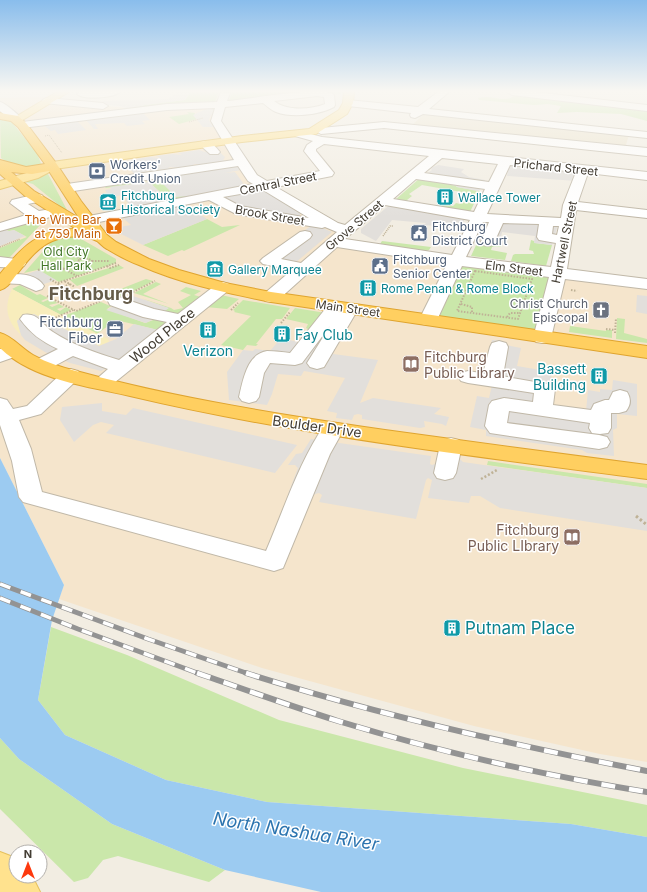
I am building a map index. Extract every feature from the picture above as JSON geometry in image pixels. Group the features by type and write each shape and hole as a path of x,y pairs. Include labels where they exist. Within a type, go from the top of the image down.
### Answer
{"highway":[{"name":"Main Street","path":"24,134 52,166 75,203 97,232"},
{"name":"Main Street","path":"0,166 23,172 35,171 52,166"},
{"name":"Main Street","path":"0,166 15,182 37,198 44,212 71,218 97,232 124,252 144,262 192,279 271,297 542,338 647,352"},
{"path":"3,282 18,263 36,245 51,231 71,218 76,212 75,203"},
{"path":"36,245 52,219 53,212 44,212"},
{"path":"36,245 47,237 64,232 97,232"},
{"name":"Boulder Drive","path":"4,348 41,365 71,375 203,407 266,419 333,429 647,472"}],"main road":[{"path":"0,185 34,176 52,166 161,148 187,146 209,148 229,141 299,134"},
{"path":"0,870 21,892"}],"street":[{"path":"221,134 229,141 252,178 263,185 310,223"},
{"name":"Prichard Street","path":"299,134 439,154 510,152 530,164 527,173 554,176 560,167 647,176"},
{"path":"317,136 330,134"},
{"path":"409,150 424,135 414,134"},
{"path":"472,134 647,152"},
{"path":"635,134 647,135"},
{"name":"Central Street","path":"97,232 211,196 328,173 310,151 317,136"},
{"path":"428,320 458,260 475,220 510,152"},
{"name":"Grove Street","path":"271,297 367,213 439,154"},
{"path":"67,188 141,174 243,165"},
{"path":"170,174 174,178 243,165"},
{"name":"Hartwell Street","path":"542,338 558,273 570,205 583,170"},
{"path":"418,171 460,182 493,186"},
{"path":"383,201 420,195 475,220"},
{"name":"Brook Street","path":"211,196 236,210 333,226 348,230"},
{"path":"37,198 10,203 44,212"},
{"path":"570,205 647,214"},
{"path":"0,227 44,212"},
{"path":"367,213 383,216"},
{"path":"488,242 498,219"},
{"path":"454,221 498,219 536,229 567,223"},
{"path":"259,255 310,223"},
{"path":"303,268 268,261 310,223"},
{"path":"536,229 544,237 564,240"},
{"name":"Elm Street","path":"334,242 372,249 647,284"},
{"path":"0,262 18,263"},
{"path":"3,282 41,278"},
{"name":"Wood Place","path":"102,383 223,287"},
{"path":"109,301 149,313 181,320"},
{"path":"317,363 343,308"},
{"path":"249,397 254,373 263,359 268,357 295,359 343,308"},
{"path":"29,319 38,331 73,349 122,367"},
{"path":"135,341 145,335 158,338"},
{"path":"494,370 499,347"},
{"path":"41,365 73,349"},
{"path":"542,378 494,370 469,372 545,389 542,410"},
{"path":"71,375 34,410 4,411 25,466 31,497 274,562 319,454 333,429"},
{"path":"598,465 599,442 606,421 603,407 619,407 620,396"},
{"path":"599,442 501,429 496,426 499,405 542,410 606,421"},
{"path":"445,473 451,445"}],"path":[{"path":"41,136 48,135 64,155"},
{"path":"382,238 390,226 393,226"},
{"path":"0,247 36,245 63,249 80,259 118,262 58,283"},
{"path":"63,249 75,246"},
{"path":"78,264 77,262 80,259"},
{"path":"63,269 78,264 87,264 92,261"},
{"path":"63,287 58,283 41,278 36,270 55,264 77,277"},
{"path":"107,266 110,268 121,264"},
{"path":"475,272 532,279 518,319 472,312 458,310 475,272"},
{"path":"64,281 75,287"},
{"path":"70,284 46,295 74,310"},
{"path":"48,320 74,310 76,311 109,301"},
{"path":"460,304 472,307 472,312"},
{"path":"506,317 510,312 520,313"},
{"path":"281,323 285,318"},
{"path":"615,335 616,318"},
{"path":"606,329 615,330"},
{"path":"481,479 497,470"},
{"path":"636,516 647,525"}],"shaded area":[{"path":"0,134 225,134 247,171 348,230 335,242 647,284 647,762 600,754 474,726 262,668 59,599 64,585 0,458"},
{"path":"485,134 616,134 629,135 625,148"},
{"path":"215,148 225,157 223,160 228,161 193,164 196,166 180,168 168,167 172,169 148,171 145,172 146,173 135,175 125,163 135,162 130,160 160,157 155,156 173,154 182,155 178,153 199,150 205,152 206,151 203,150"},
{"path":"238,165 241,170 225,173 235,172 243,183 241,186 189,196 176,197 158,179"},
{"path":"438,165 464,169 461,172 469,177 485,180 480,190 477,191 447,184 451,182 425,175 432,170 431,169 433,167"},
{"path":"509,165 578,172 576,181 507,176"},
{"path":"149,182 171,202 132,209 125,199 139,197 137,193 116,196 115,194 108,195 105,190 111,189 110,187"},
{"path":"258,186 300,212 300,215 297,217 243,210 218,197"},
{"path":"182,202 207,219 143,245 113,230 115,229 114,228 131,225 120,215"},
{"path":"392,203 467,216 459,228 392,220 376,241 361,233 361,229"},
{"path":"491,214 559,221 552,245 534,243 535,236 502,232 501,237 504,237 502,243 496,243 494,245 479,244 478,241"},
{"path":"311,226 320,227 332,232 295,263 296,264 289,270 258,261"},
{"path":"2,229 9,231 14,230 25,236 0,246 0,230"},
{"path":"39,270 56,280 29,289 20,284 14,284 21,276"},
{"path":"637,295 647,296 647,314 636,312"},
{"path":"133,296 169,308 163,312 165,317 161,321 154,319 146,323 106,310"},
{"path":"34,314 99,346 116,339 134,324 158,330 131,350 109,370 105,369 101,371 70,363 45,352 25,340 21,335 17,321 20,318"},
{"path":"300,335 320,338 315,351 329,342 338,343 333,354 378,360 360,403 373,398 441,408 434,414 449,417 446,426 424,421 425,427 420,428 362,419 362,415 358,414 354,415 352,420 336,418 337,413 327,411 345,378 304,371 301,376 278,374 267,405 229,400 227,372 243,350 253,351 255,349 270,351 281,338 302,343 306,338"},
{"path":"492,340 503,341 506,345 521,348 517,366 552,372 550,385 482,375"},
{"path":"613,380 637,384 637,416 617,414 617,428 613,430 614,456 587,453 582,450 486,436 486,430 470,427 477,396 489,398 492,385 548,393 546,405 586,411 588,390 600,392 600,389 612,390"},
{"path":"102,403 102,411 126,415 133,408 297,445 275,473 106,433 114,425 101,422 93,425 74,442 60,420 62,407"},
{"path":"311,439 431,456 430,464 432,465 435,464 439,455 460,459 463,462 647,488 647,531 500,508 480,496 471,496 469,503 428,498 432,480 428,478 426,480 416,519 319,502 322,495 319,493 312,497 288,494 298,468 295,465 288,465 296,454 302,453"}],"green space":[{"path":"0,134 21,134 37,153 42,166 17,169 1,158"},
{"path":"46,173 48,174 67,210 65,210 33,184 25,182"},
{"path":"421,177 451,181 457,187 480,191 470,212 439,206 442,204 453,206 456,203 460,204 468,196 465,196 467,193 422,185 409,194 412,196 407,200 408,201 395,200"},
{"path":"166,180 182,196 186,196 188,198 171,202 149,182 106,188 103,185 121,182 122,184"},
{"path":"44,219 42,223 10,257 0,257 0,248 27,237 14,230 9,231 2,229"},
{"path":"207,219 222,227 240,225 184,251 182,250 168,256 143,245"},
{"name":"Old City Hall Park","path":"76,236 116,259 116,263 59,282 37,270 24,273 53,240 56,238"},
{"path":"531,240 535,243 552,245 546,266 511,261 513,255 515,254 534,254 533,251 529,250"},
{"path":"382,241 431,247 426,251 380,244"},
{"path":"478,241 479,244 494,245 495,243 502,243 501,247 492,247 491,250 507,253 505,260 471,256"},
{"path":"458,260 558,273 542,338 428,320"},
{"path":"119,265 124,268 77,286 70,280"},
{"path":"146,279 153,281 136,290 108,301 100,297"},
{"path":"156,282 161,284 143,294 169,304 134,293"},
{"path":"20,285 37,295 40,294 48,298 41,301 43,302 50,299 58,303 49,305 52,307 59,304 64,307 57,309 60,311 66,307 71,310 61,315 12,289"},
{"path":"186,287 201,291 194,295 201,297 179,314 163,312 168,308 141,298 174,310 183,308 178,302 191,295 180,291"},
{"path":"221,295 239,299 227,309 206,307"},
{"path":"243,300 290,308 282,319 276,319 256,346 247,345 243,350 221,345 251,316 234,312 235,311 233,310"},
{"path":"101,302 110,306 114,304 107,309 145,323 156,319 167,323 158,330 116,320 97,334 63,316"},
{"path":"295,308 326,313 306,336 300,335 302,332 306,333 308,324 286,319"},
{"path":"617,318 625,319 624,333 647,339 647,343 616,339"},
{"path":"570,326 606,331 612,330 612,338 569,332"},
{"path":"488,461 647,484 647,488 487,465"},
{"path":"51,627 127,655 279,720 463,768 647,805 647,837 571,824 267,802 166,780 65,735 38,700"},
{"path":"0,738 19,759 112,824 225,870 209,882 118,856 103,860 88,878 74,882 48,856 48,844 35,844 0,809"}],"sand":[{"path":"12,289 61,315 47,320 31,315 20,318 17,321 21,335 9,319 7,307 9,295"},
{"path":"63,316 108,339 109,342 99,346 49,321"}],"water":[{"name":"North Nashua River","path":"0,458 64,585 52,620 38,700 65,735 166,780 267,802 571,824 647,837 647,892 321,892 225,870 112,824 19,759 0,738"}],"railway":[{"path":"0,584 148,639 247,673"},
{"path":"0,598 78,629 200,674"},
{"path":"197,673 320,715 414,743 491,762 647,792"},
{"path":"247,673 395,716 546,751 647,771"}],"place":[{"name":"Workers' Credit Union","path":"97,171"},
{"name":"Wallace Tower","path":"445,197"},
{"name":"Fitchburg Historical Society","path":"108,202"},
{"name":"The Wine Bar at 759 Main","path":"114,226"},
{"name":"Fitchburg District Court","path":"419,233"},
{"name":"Fitchburg Senior Center","path":"380,266"},
{"name":"Gallery Marquee","path":"215,269"},
{"name":"Rome Penan & Rome Block","path":"368,288"},
{"name":"Christ Church Episcopal","path":"601,310"},
{"name":"Fitchburg Fiber","path":"115,329"},
{"name":"Verizon","path":"208,330"},
{"name":"Fay Club","path":"282,334"},
{"name":"Fitchburg Public Library","path":"411,364"},
{"name":"Bassett Building","path":"599,376"},
{"name":"Fitchburg Public LIbrary","path":"572,537"},
{"name":"Putnam Place","path":"452,628"}],"district":[{"name":"Fitchburg","path":"91,293"}]}
